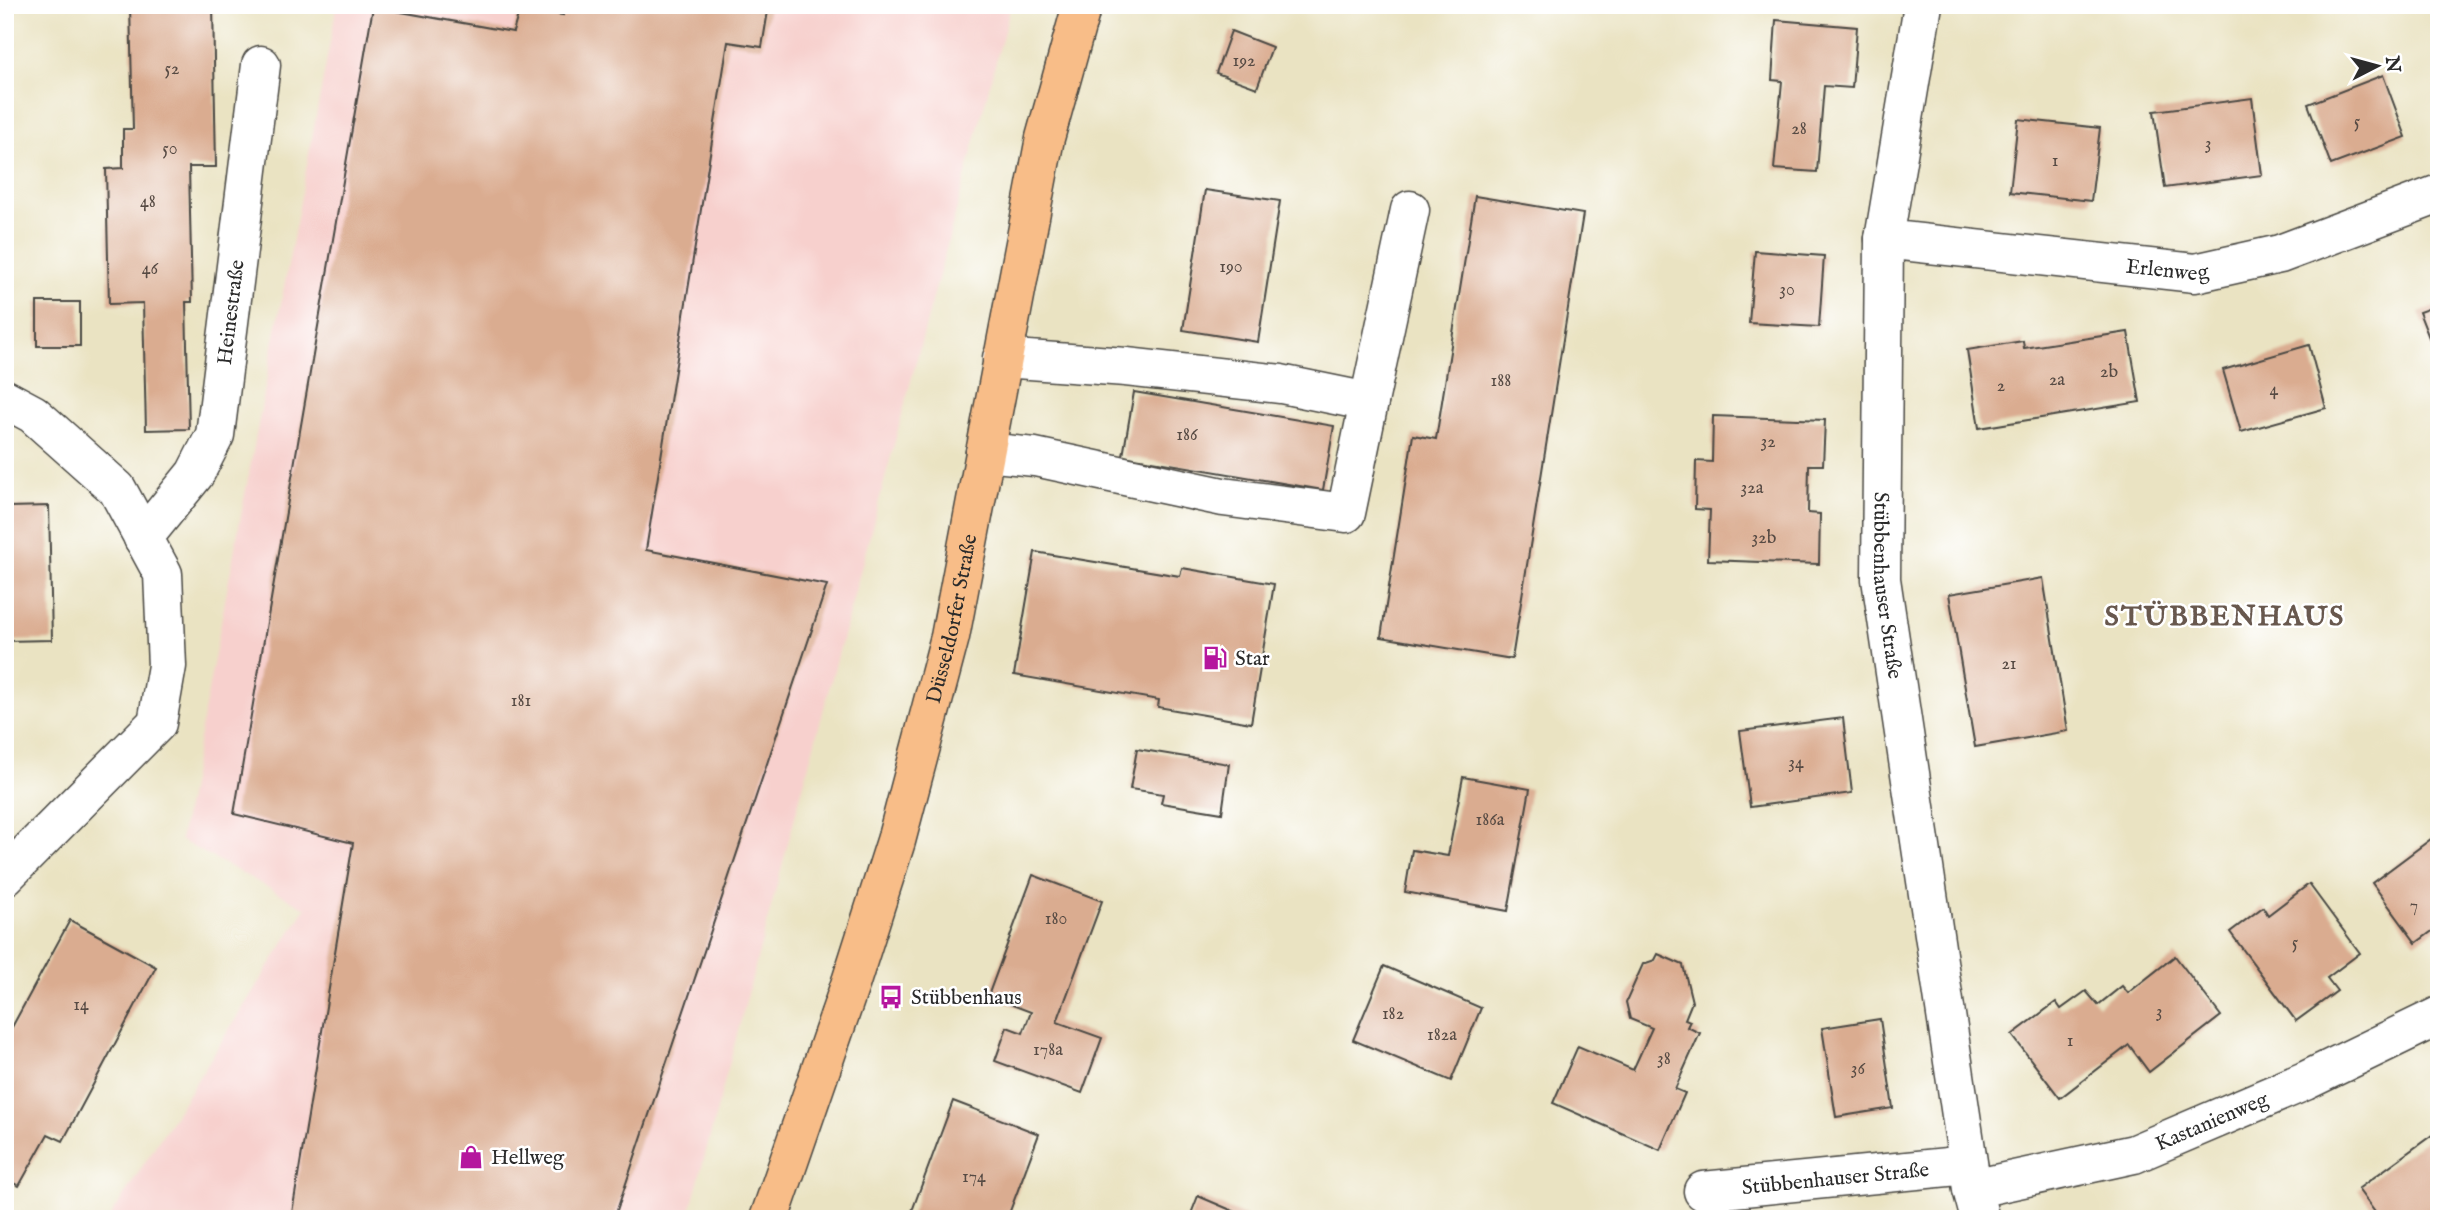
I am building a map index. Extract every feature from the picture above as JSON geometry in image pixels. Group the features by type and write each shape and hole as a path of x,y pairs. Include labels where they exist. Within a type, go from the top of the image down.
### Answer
{"main road":[{"name":"Düsseldorfer Straße","path":"769,1219 896,841 950,637 1045,138 1082,5"}],"street":[{"name":"Stübbenhauser Straße","path":"1703,1191 1973,1191 1881,579 1884,239 1923,5"},
{"name":"Heinestraße","path":"144,538 195,474 215,435 261,65"},
{"name":"Erlenweg","path":"1884,239 2194,273 2280,254 2439,194"},
{"path":"985,452 1035,457 1223,497 1346,513 1410,210"},
{"path":"1002,358 1125,367 1281,384 1369,402"},
{"path":"5,399 33,414 117,489 163,574 167,666 157,723 5,876"},
{"name":"Kastanienweg","path":"1973,1191 2134,1154 2305,1081 2439,1016"}],"shaded area":[{"path":"337,5 1011,5 688,1219 109,1219 306,908 180,840"}],"building":[{"path":"130,5 213,5 216,167 189,167 192,302 186,302 189,429 146,430 143,303 109,304 106,169 123,168 123,129 133,129"},
{"path":"564,5 769,5 762,47 728,42 646,550 827,585 614,1219 291,1219 353,843 234,814 373,7 513,32 520,8 563,15"},
{"path":"1776,20 1857,27 1852,88 1824,86 1817,172 1774,169 1782,81 1772,80"},
{"path":"1231,31 1272,47 1257,88 1216,73"},
{"path":"2383,75 2406,137 2331,165 2308,104"},
{"path":"2252,98 2262,175 2165,188 2154,111"},
{"path":"2018,119 2100,128 2091,201 2010,192"},
{"path":"1205,190 1280,201 1258,342 1183,330"},
{"path":"1475,196 1583,214 1512,659 1381,637 1413,435 1436,439"},
{"path":"1755,251 1824,256 1819,327 1749,323"},
{"path":"37,302 80,302 80,346 37,346"},
{"path":"2439,305 2439,363 2419,312"},
{"path":"2128,332 2140,402 1979,428 1967,350 2023,341 2024,348"},
{"path":"2309,345 2326,408 2241,432 2223,370"},
{"path":"1134,392 1334,426 1323,490 1123,456"},
{"path":"1713,416 1825,420 1823,465 1809,465 1808,513 1820,514 1819,564 1708,560 1710,510 1695,509 1696,461 1712,462"},
{"path":"49,506 52,640 5,641 5,573 11,573 9,507"},
{"path":"1035,552 1180,576 1182,568 1274,584 1251,723 1158,707 1159,700 1014,675"},
{"path":"2043,578 2068,731 1975,747 1949,594"},
{"path":"1843,718 1852,793 1750,807 1740,731"},
{"path":"1137,749 1229,764 1222,813 1161,803 1163,794 1130,789"},
{"path":"1463,777 1530,789 1508,911 1405,892 1412,850 1448,856"},
{"path":"2439,833 2439,926 2416,943 2372,883"},
{"path":"1033,875 1102,901 1057,1022 1102,1038 1082,1093 995,1061 1007,1027 1023,1033 1031,1012 988,996"},
{"path":"2309,884 2360,953 2327,978 2337,991 2296,1021 2230,932 2263,907 2268,915"},
{"path":"70,920 156,967 63,1141 48,1134 19,1186 5,1179 5,1040"},
{"path":"1658,954 1683,965 1692,1002 1685,1019 1690,1021 1687,1027 1700,1033 1675,1089 1685,1093 1660,1150 1553,1103 1578,1046 1633,1070 1652,1028 1630,1019 1626,1002 1643,964 1655,960"},
{"path":"2175,956 2221,1016 2149,1072 2129,1045 2060,1098 2012,1035 2056,1002 2061,1009 2086,991 2098,1005 2122,986 2128,993"},
{"path":"1384,966 1481,1008 1451,1081 1353,1040"},
{"path":"1880,1019 1893,1108 1836,1117 1822,1028"},
{"path":"953,1101 1039,1134 1007,1219 909,1219"},
{"path":"2439,1130 2439,1219 2380,1219 2358,1189"},
{"path":"1198,1196 1252,1219 1189,1219"}],"place":[{"name":"Star","path":"1215,658"},
{"name":"Stübbenhaus","path":"891,997"},
{"name":"Hellweg","path":"471,1157"}],"district":[{"name":"STÜBBENHAUS","path":"2225,615"}]}
